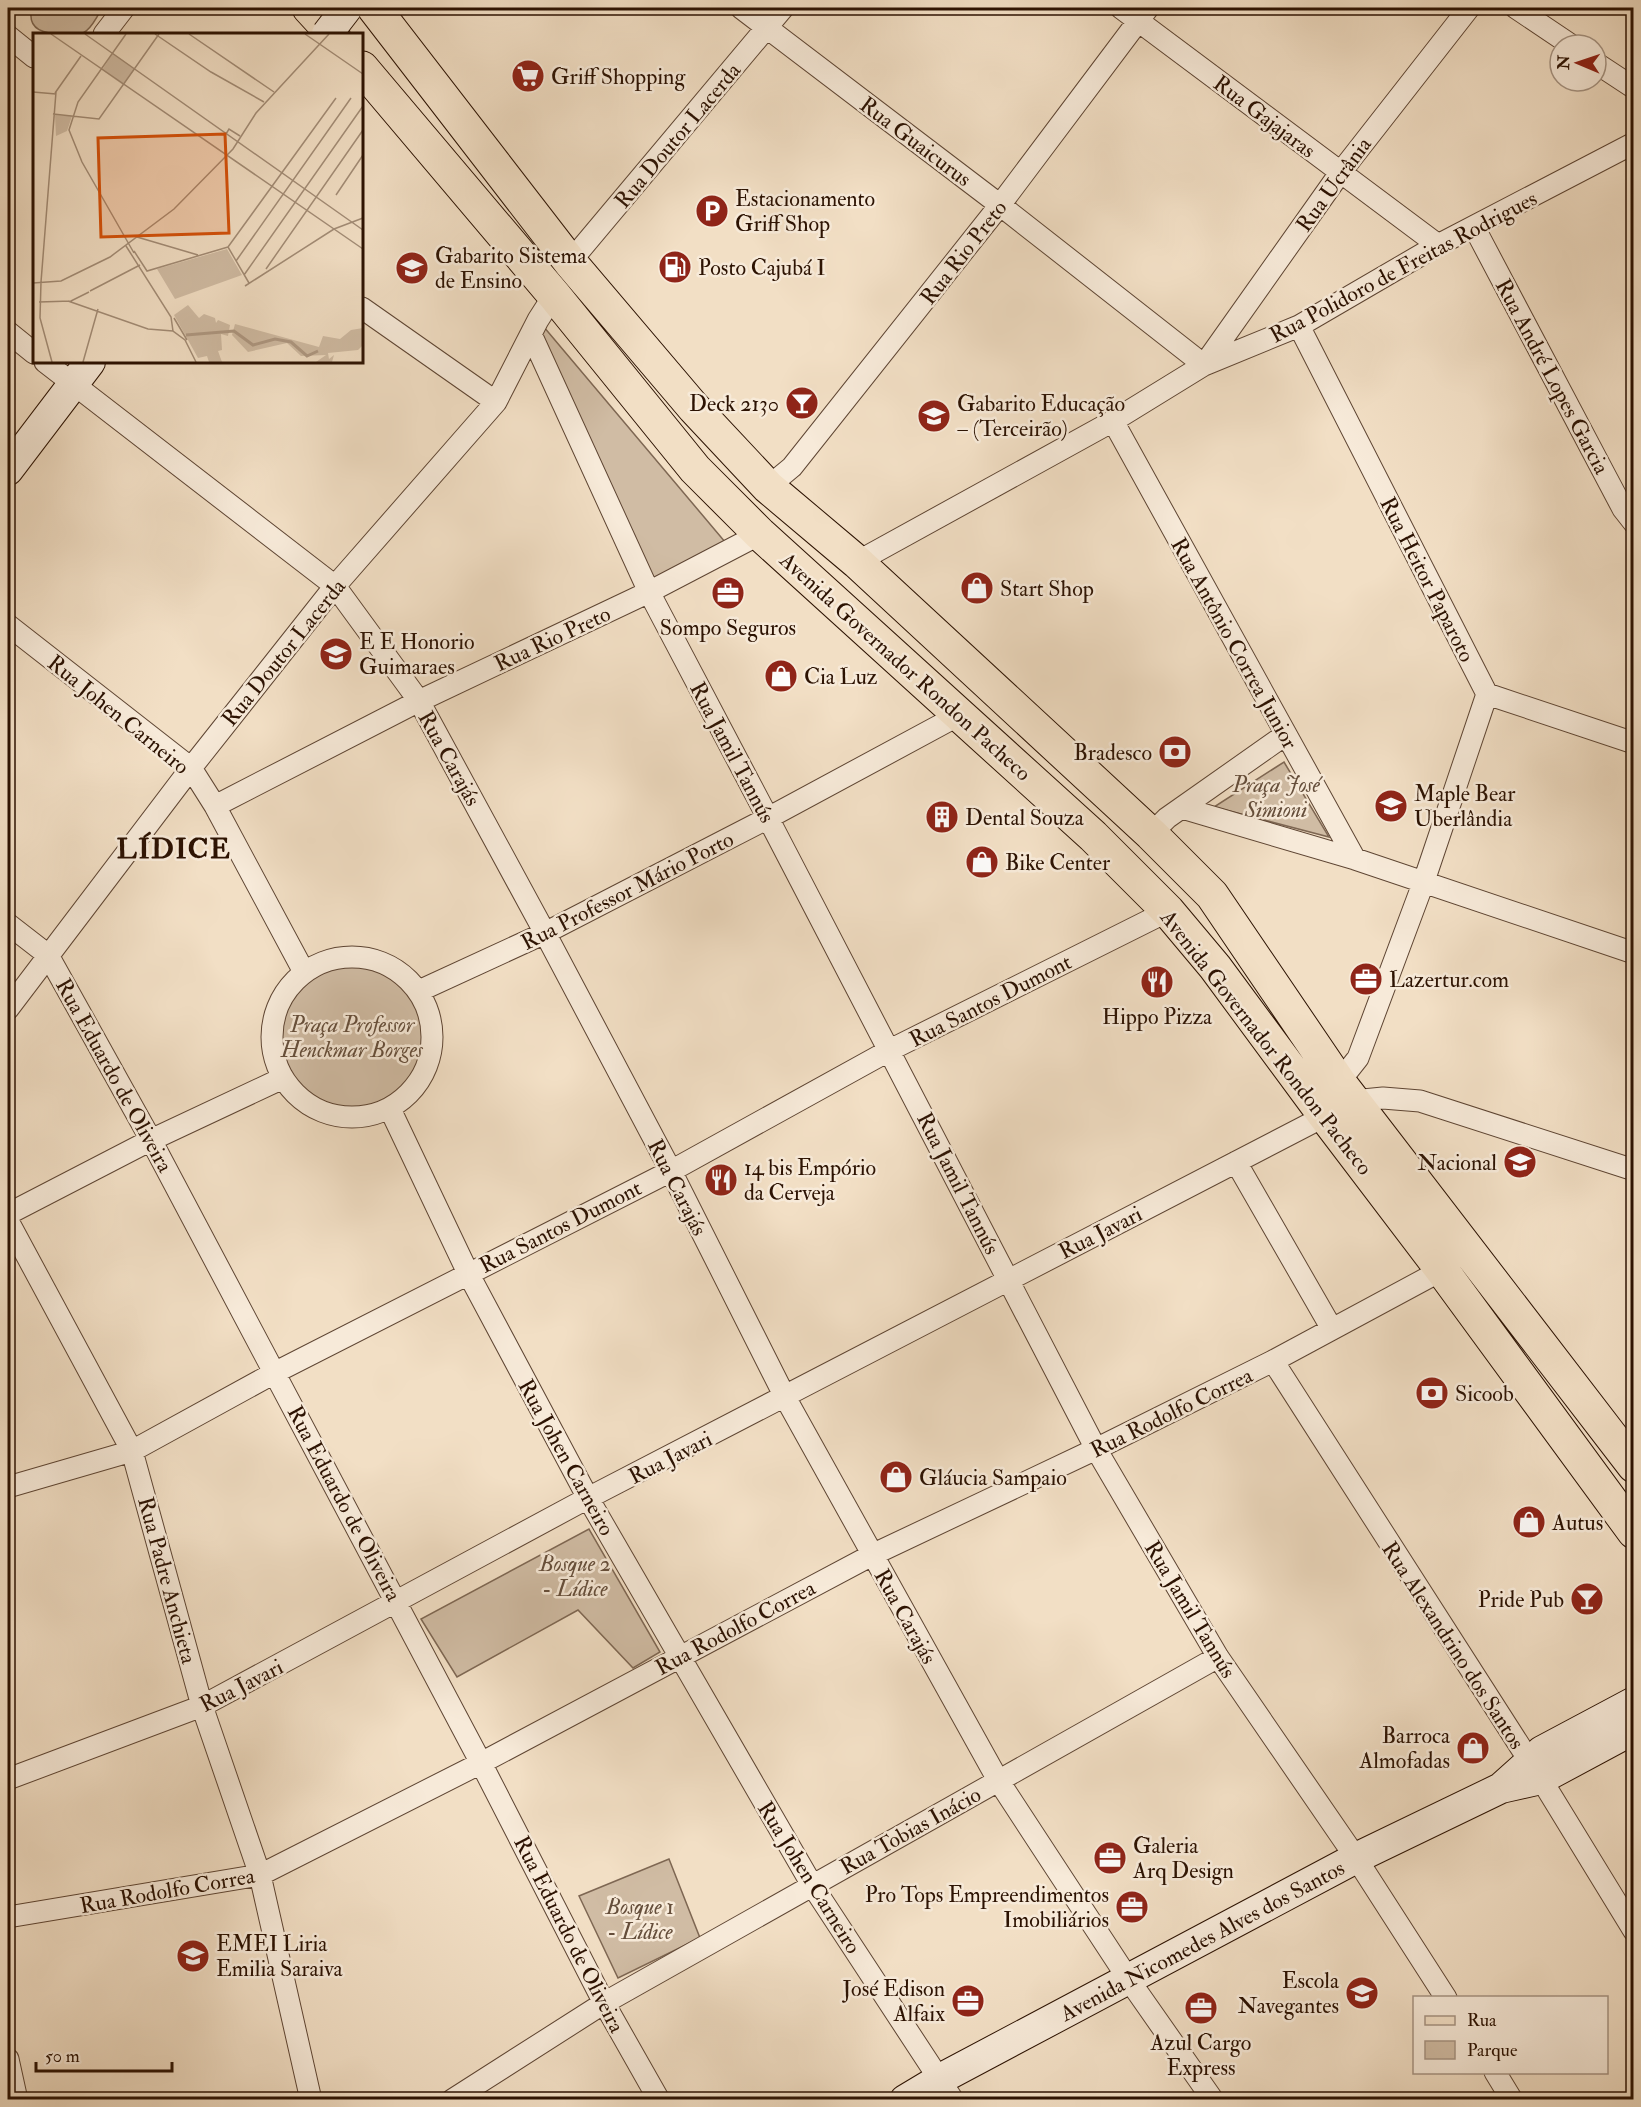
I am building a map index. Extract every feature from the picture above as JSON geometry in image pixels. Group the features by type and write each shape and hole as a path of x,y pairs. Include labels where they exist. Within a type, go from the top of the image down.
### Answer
{"main road":[{"path":"309,8 332,33"},
{"name":"Avenida Governador Rondon Pacheco","path":"374,8 570,262 694,408 768,487 857,562 1151,834 1212,895 1346,1091 1634,1466"},
{"name":"Avenida Governador Rondon Pacheco","path":"363,69 554,295 695,469 760,534 1093,836 1168,911 1215,967 1324,1116 1442,1270 1634,1532"}],"street":[{"path":"105,33 124,8"},
{"path":"328,33 347,8"},
{"name":"Rua Guaicurus","path":"741,8 1000,205 1204,365"},
{"name":"Rua Doutor Lacerda","path":"570,262 783,8"},
{"name":"Rua Gajajaras","path":"1121,8 1143,14 1340,173 1438,245"},
{"name":"Rua Ucrânia","path":"1204,365 1340,173 1468,8"},
{"path":"1516,8 1553,33"},
{"name":"Rua Rio Preto","path":"768,487 792,467 1000,205 1143,14"},
{"path":"8,36 33,56"},
{"path":"1608,71 1634,88"},
{"name":"Rua Polidoro de Freitas Rodrigues","path":"857,562 1113,421 1204,365 1299,326 1438,245 1634,143"},
{"name":"Rua André Lopes Garcia","path":"1474,227 1623,509 1634,523"},
{"name":"Rua Doutor Lacerda","path":"8,1009 191,768 335,586 496,402 554,295"},
{"path":"363,309 496,402"},
{"name":"Rua Heitor Paparoto","path":"1299,326 1487,694"},
{"path":"8,332 33,352"},
{"name":"Rua Jamil Tannús","path":"531,334 649,592 890,1050 1096,1449 1218,1657 1356,1858 1445,1996"},
{"name":"Rua Carajás","path":"48,363 82,373 335,586 418,700 545,933 785,1397 998,1780 1130,1980 1213,2100"},
{"path":"8,470 82,373"},
{"name":"Rua Antônio Correa Junior","path":"1113,421 1355,859"},
{"name":"Rua Rio Preto","path":"215,806 418,700 649,592 760,534"},
{"name":"Rua Johen Carneiro","path":"8,625 191,768 215,806 304,972"},
{"path":"1634,743 1487,694 1424,881 1346,1091 1383,1098 1420,1101 1634,1170"},
{"name":"Rua Professor Mário Porto","path":"419,991 545,933 768,818 959,715"},
{"path":"1151,834 1167,818 1285,735"},
{"path":"1182,808 1424,881 1634,953"},
{"name":"Rua Santos Dumont","path":"8,1487 132,1451 276,1372 670,1171 890,1050 1168,911"},
{"name":"Rua Eduardo de Oliveira","path":"8,924 48,955 151,1140 276,1372 481,1763 603,2003 659,2100"},
{"path":"357,956 375,959 392,966 407,977 419,991 430,1016 433,1043 426,1069 411,1092 390,1108 367,1117 342,1118 319,1111 298,1097 283,1078 274,1057 272,1033 276,1010 287,989 304,972 320,962 338,957 357,956"},
{"path":"8,1214 151,1140 283,1078"},
{"name":"Rua Johen Carneiro","path":"390,1108 468,1273 588,1498 812,1885 947,2089"},
{"name":"Rua Javari","path":"8,1779 202,1706 397,1603 588,1498 1324,1116"},
{"path":"1236,1162 1332,1329"},
{"name":"Rua Padre Anchieta","path":"8,1221 132,1451 202,1706 260,1875 311,2100"},
{"name":"Rua Rodolfo Correa","path":"8,1917 260,1875 481,1763 872,1555 1096,1449 1273,1361 1442,1270"},
{"name":"Rua Alexandrino dos Santos","path":"1273,1361 1542,1766 1634,1931"},
{"name":"Rua Tobias Inácio","path":"452,2100 603,2003 1218,1657"},
{"name":"Avenida Nicomedes Alves dos Santos","path":"1542,1766 1634,1702"},
{"name":"Avenida Nicomedes Alves dos Santos","path":"906,2100 947,2089 1130,1980 1356,1858 1542,1766 1634,1729"},
{"path":"8,2059 17,2100"},
{"path":"1496,2074 1512,2100"}],"green space":[{"path":"32,8 103,8 83,33 44,32 35,26 31,16"},
{"path":"538,320 731,549 649,592 531,334"},
{"name":"Praça José Simioni","path":"1284,762 1329,837 1214,807"},
{"name":"Praça Professor Henckmar Borges","path":"352,958 367,959 382,964 407,981 424,1006 429,1021 429,1051 424,1066 407,1091 382,1108 367,1113 352,1114 337,1113 322,1108 297,1091 280,1066 275,1051 274,1036 275,1021 280,1006 297,981 322,964 337,959"},
{"name":"Bosque 2 - Lídice","path":"589,1529 660,1652 633,1668 578,1610 457,1677 421,1619"},
{"name":"Bosque 1 - Lídice","path":"669,1859 700,1938 618,1978 579,1896"}],"place":[{"name":"Griff Shopping","path":"528,76"},
{"name":"Estacionamento Griff Shop","path":"712,211"},
{"name":"Posto Cajubá I","path":"675,267"},
{"name":"Gabarito Sistema de Ensino","path":"412,268"},
{"name":"Deck 2130","path":"802,403"},
{"name":"Gabarito Educação – (Terceirão)","path":"934,416"},
{"name":"Start Shop","path":"977,588"},
{"name":"Sompo Seguros","path":"728,593"},
{"name":"E E Honorio Guimaraes","path":"336,654"},
{"name":"Cia Luz","path":"781,676"},
{"name":"Bradesco","path":"1175,752"},
{"name":"Maple Bear Uberlândia","path":"1391,806"},
{"name":"Dental Souza","path":"942,817"},
{"name":"Bike Center","path":"982,862"},
{"name":"Lazertur.com","path":"1366,979"},
{"name":"Hippo Pizza","path":"1157,982"},
{"name":"Nacional","path":"1520,1162"},
{"name":"14 bis Empório da Cerveja","path":"721,1180"},
{"name":"Sicoob","path":"1432,1393"},
{"name":"Gláucia Sampaio","path":"896,1477"},
{"name":"Autus","path":"1529,1522"},
{"name":"Pride Pub","path":"1587,1599"},
{"name":"Barroca Almofadas","path":"1473,1748"},
{"name":"Galeria Arq Design","path":"1110,1858"},
{"name":"Pro Tops Empreendimentos Imobiliários","path":"1132,1907"},
{"name":"EMEI Liria Emilia Saraiva","path":"193,1956"},
{"name":"Escola Navegantes","path":"1362,1993"},
{"name":"José Edison Alfaix","path":"968,2001"},
{"name":"Azul Cargo Express","path":"1201,2008"}],"district":[{"name":"LÍDICE","path":"174,848"}]}
